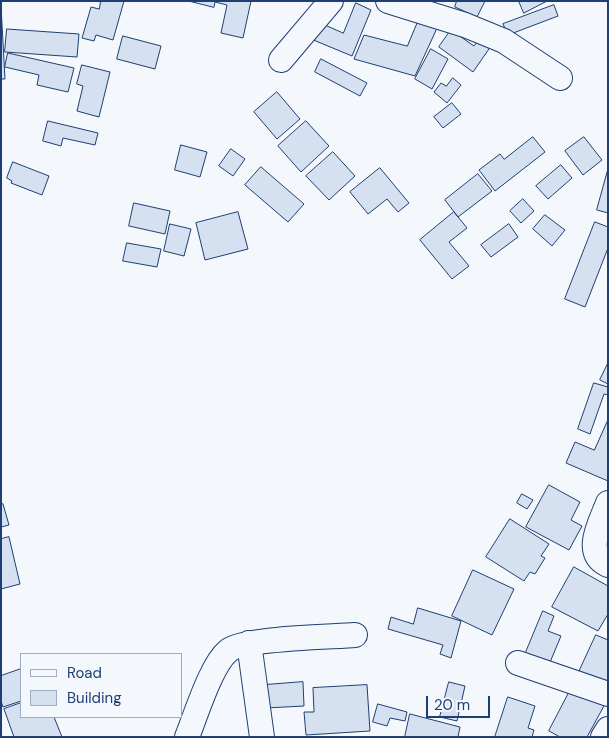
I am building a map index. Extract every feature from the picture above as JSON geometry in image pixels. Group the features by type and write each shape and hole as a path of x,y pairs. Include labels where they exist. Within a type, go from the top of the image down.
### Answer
{"street":[{"path":"280,60 331,1"},
{"path":"388,1 465,25 504,40 560,78"},
{"path":"608,503 595,536 594,549 600,561 608,565"},
{"path":"187,737 213,674 228,650 249,643 356,635"},
{"path":"249,643 262,737"},
{"path":"518,663 608,694"},
{"path":"603,737 608,729"}],"building":[{"path":"101,1 124,1 113,40 96,35 94,41 82,38 91,7 99,9"},
{"path":"189,1 251,1 243,38 221,33 227,5 215,2 214,7"},
{"path":"457,1 485,1 477,17 455,7"},
{"path":"519,1 547,1 524,13"},
{"path":"356,3 371,10 352,56 311,39 318,22 343,33"},
{"path":"554,5 558,16 508,35 503,24"},
{"path":"1,6 5,79 1,79"},
{"path":"420,17 438,26 415,76 354,59 364,35 407,46"},
{"path":"7,29 79,34 77,57 5,52"},
{"path":"451,30 474,46 480,38 491,46 473,72 439,47"},
{"path":"123,36 161,46 155,69 117,59"},
{"path":"431,49 448,59 432,89 415,79"},
{"path":"8,53 74,68 68,92 37,85 39,75 5,67"},
{"path":"321,59 367,83 360,96 315,72"},
{"path":"82,65 110,72 99,117 77,111 83,86 77,84"},
{"path":"453,78 461,85 447,103 434,92 441,83 446,86"},
{"path":"277,92 300,119 277,139 254,112"},
{"path":"452,103 461,114 443,128 434,117"},
{"path":"48,121 98,133 95,145 63,138 61,146 43,141"},
{"path":"306,121 329,146 301,172 278,146"},
{"path":"533,137 545,152 495,191 479,170 500,154 504,159"},
{"path":"584,137 602,160 583,175 565,151"},
{"path":"181,145 207,152 200,177 175,170"},
{"path":"231,149 245,159 233,176 219,166"},
{"path":"333,152 355,176 329,200 306,176"},
{"path":"13,162 49,176 42,195 11,183 12,181 7,178"},
{"path":"561,165 572,178 548,199 536,186"},
{"path":"261,167 304,204 288,222 245,185"},
{"path":"380,168 409,203 398,212 387,199 368,214 350,192"},
{"path":"608,169 608,213 597,210"},
{"path":"478,174 492,191 458,217 445,200"},
{"path":"523,199 534,211 521,223 510,211"},
{"path":"134,203 170,211 165,234 129,226"},
{"path":"238,212 248,249 205,260 196,223"},
{"path":"454,212 467,228 449,242 469,266 452,279 420,240"},
{"path":"545,215 565,230 552,246 533,229"},
{"path":"595,222 608,227 608,248 585,307 565,299"},
{"path":"170,224 191,229 184,256 164,251"},
{"path":"509,224 518,237 491,257 481,245"},
{"path":"127,243 161,249 157,267 123,261"},
{"path":"608,363 608,384 600,380"},
{"path":"594,383 608,387 608,395 604,394 590,434 578,429"},
{"path":"608,420 608,481 566,463 575,442 594,450"},
{"path":"549,485 580,502 571,520 582,526 569,550 526,527"},
{"path":"522,494 533,500 527,509 517,503"},
{"path":"3,504 9,525 1,527 1,505"},
{"path":"510,519 549,544 541,556 545,558 535,574 530,572 524,581 486,557"},
{"path":"9,537 20,584 1,589 1,539"},
{"path":"574,567 608,586 608,614 598,631 552,607"},
{"path":"473,570 514,589 492,635 452,616"},
{"path":"418,608 461,621 451,658 440,654 443,645 388,629 391,617 413,624"},
{"path":"543,611 554,616 548,631 561,636 548,667 524,657"},
{"path":"596,635 608,640 608,688 578,674"},
{"path":"20,669 20,701 3,707 1,701 1,676"},
{"path":"303,682 304,706 266,708 265,685"},
{"path":"449,682 465,686 457,721 440,717"},
{"path":"367,685 370,731 306,735 304,712 314,712 313,688"},
{"path":"572,687 605,704 587,737 560,737 549,731"},
{"path":"508,697 535,706 528,728 534,730 532,737 495,737"},
{"path":"20,703 20,718 54,718 62,737 14,737 4,709"},
{"path":"378,704 407,712 405,721 390,718 387,726 373,722"},
{"path":"410,714 460,727 458,737 405,737"}]}
